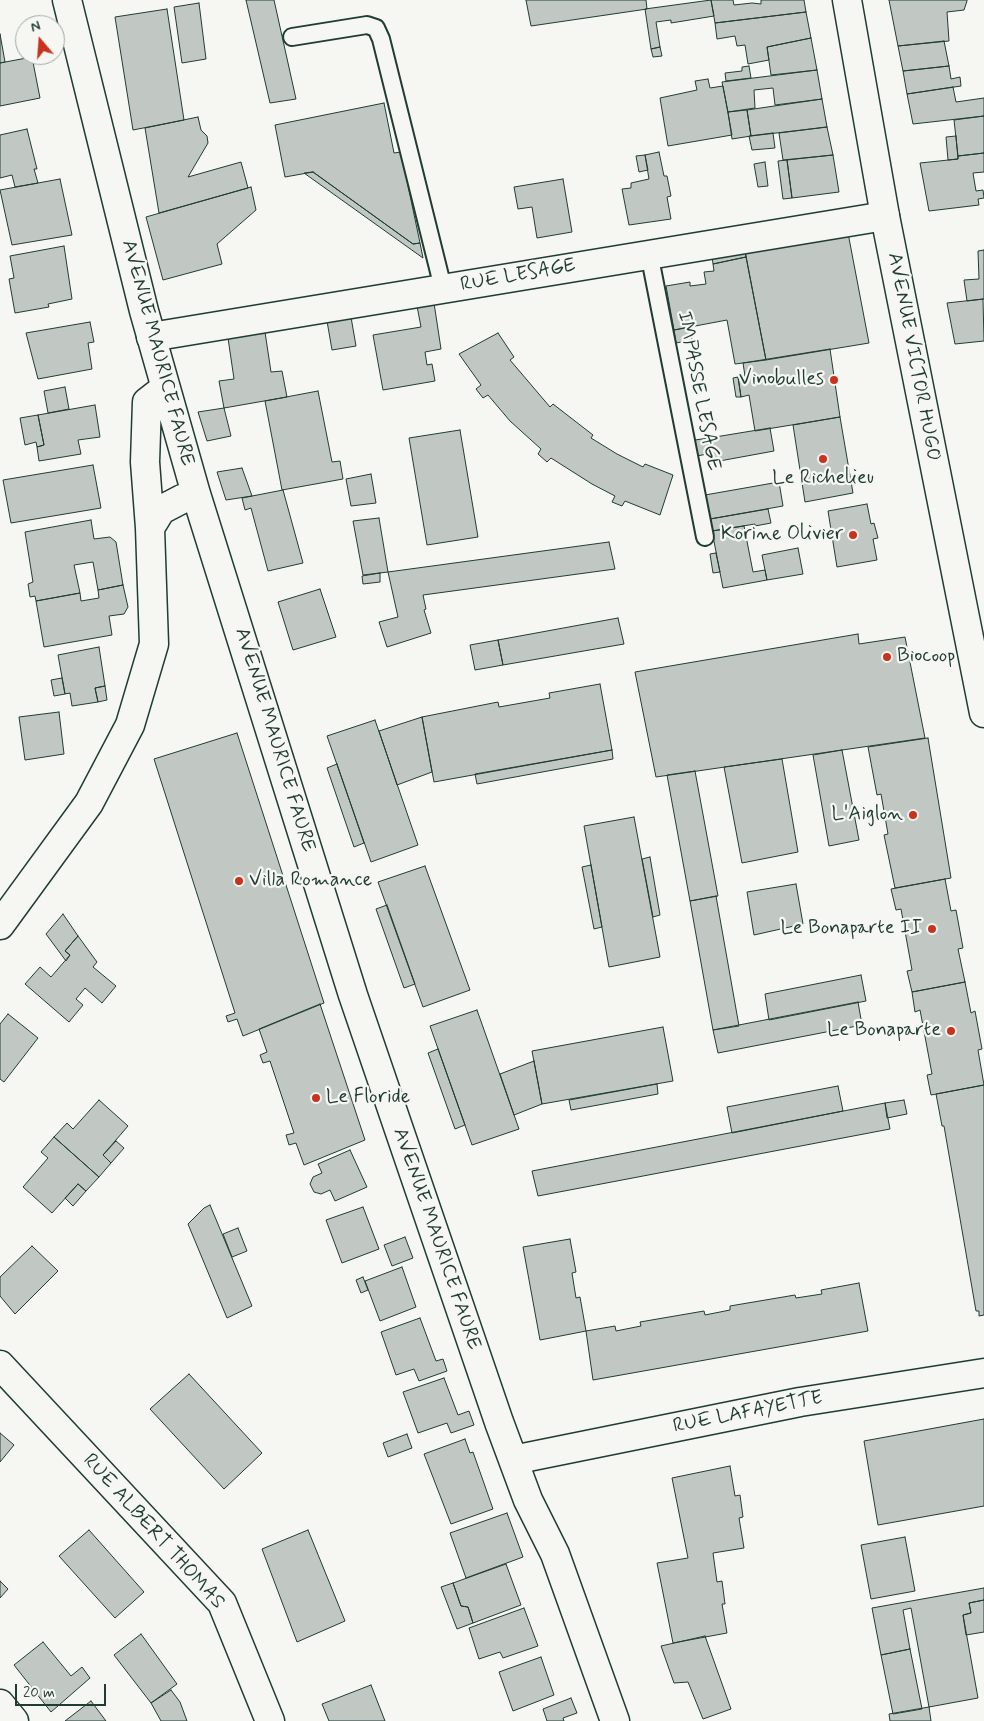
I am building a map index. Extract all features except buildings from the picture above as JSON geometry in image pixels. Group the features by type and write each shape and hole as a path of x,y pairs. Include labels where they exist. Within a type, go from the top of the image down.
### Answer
{"street":[{"name":"AVENUE MAURICE FAURE","path":"66,0 165,388 196,494 352,995 513,1460 528,1500 555,1554 614,1721"},
{"name":"AVENUE VICTOR HUGO","path":"847,0 885,216 976,632 984,713"},
{"name":"RUE LESAGE","path":"151,337 649,253 885,216"},
{"path":"0,925 89,803 130,725 154,644 150,528 145,462 147,402 165,388"},
{"path":"150,528 161,510 182,498 196,494"},
{"name":"RUE ALBERT THOMAS","path":"0,1365 222,1603 270,1721"},
{"name":"RUE LAFAYETTE","path":"513,1460 800,1402 984,1373"},
{"path":"0,1704 14,1721"}],"lane":[{"path":"292,37 367,25 376,28 381,38 443,288"},
{"name":"IMPASSE LESAGE","path":"649,253 705,536"}],"place":[{"name":"Vinobulles","path":"834,380"},
{"name":"Le Richelieu","path":"823,459"},
{"name":"Korine Olivier","path":"853,535"},
{"name":"Biocoop","path":"887,657"},
{"name":"L'Aiglon","path":"913,815"},
{"name":"Villa Romance","path":"239,881"},
{"name":"Le Bonaparte II","path":"932,929"},
{"name":"Le Bonaparte","path":"951,1031"},
{"name":"Le Floride","path":"316,1098"}]}
